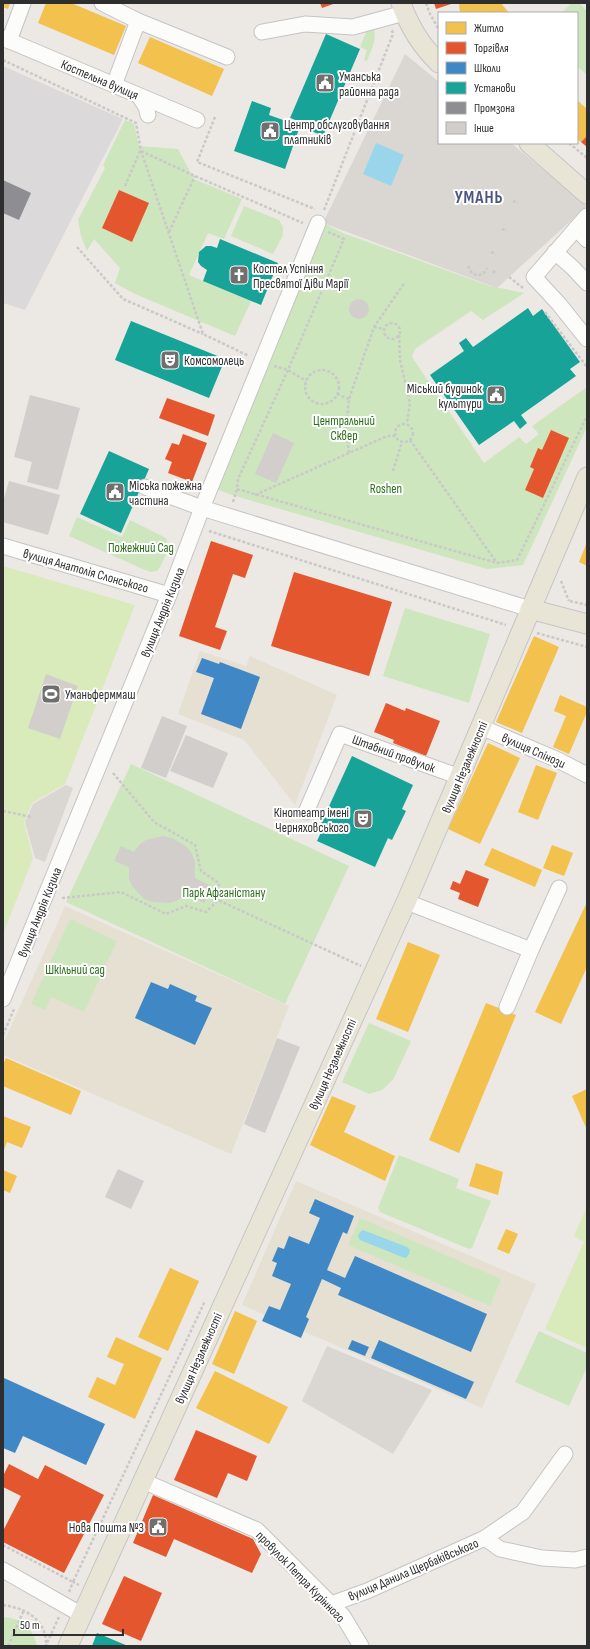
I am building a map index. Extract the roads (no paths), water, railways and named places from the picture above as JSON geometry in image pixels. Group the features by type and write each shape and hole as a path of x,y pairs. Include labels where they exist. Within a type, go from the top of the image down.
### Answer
{"main road":[{"path":"398,11 424,47 438,62"},
{"path":"530,144 587,194"},
{"name":"вулиця Незалежності","path":"68,1646 407,900 587,477"},
{"path":"530,609 587,624"}],"street":[{"path":"6,39 23,3"},
{"path":"102,3 138,21 227,56"},
{"path":"262,32 305,24 354,27 398,11"},
{"path":"114,85 138,21"},
{"name":"Костельна вулиця","path":"6,39 197,120"},
{"path":"139,96 146,107 148,115"},
{"path":"587,216 534,278 559,304 587,339"},
{"name":"вулиця Андрія Кизила","path":"10,1001 202,508 319,221"},
{"path":"576,228 587,240"},
{"path":"555,252 587,282"},
{"path":"145,487 202,508 530,609"},
{"name":"вулиця Анатолія Слонського","path":"3,546 169,595"},
{"name":"вулиця Спінози","path":"481,727 558,760 587,775"},
{"name":"Штабний провулок","path":"306,812 340,734 460,777"},
{"path":"507,1007 559,888"},
{"path":"407,900 412,904 531,950"},
{"path":"485,1538 524,1512 566,1454"},
{"name":"провулок Петра Курінного","path":"142,1481 257,1530 343,1616 360,1646"},
{"name":"вулиця Данила Щербаківського","path":"331,1604 367,1591 485,1538 500,1549 542,1558 575,1560 587,1557"},
{"path":"3,1570 82,1615"}],"water":[{"path":"376,143 404,155 391,186 363,174"},
{"path":"363,1230 407,1247 410,1250 409,1254 406,1258 402,1257 360,1240 358,1236"}],"place":[{"name":"Уманська районна рада","path":"325,83"},
{"name":"Центр обслуговування платників","path":"270,131"},
{"name":"Костел Успіння Пресвятої Діви Марії","path":"239,275"},
{"name":"Комсомолець","path":"170,360"},
{"name":"Міський будинок культури","path":"496,395"},
{"name":"Міська пожежна частина","path":"115,492"},
{"name":"Уманьферммаш","path":"51,694"},
{"name":"Кінотеатр імені Черняховського","path":"363,819"},
{"name":"Нова Пошта №3","path":"158,1527"}],"district":[{"name":"УМАНЬ","path":"479,197"}],"park label":[{"name":"Центральний Сквер","path":"344,428"},
{"name":"Roshen","path":"386,488"},
{"name":"Пожежний Сад","path":"141,547"},
{"name":"Парк Афганістану","path":"224,892"},
{"name":"Шкільний сад","path":"75,969"}]}
